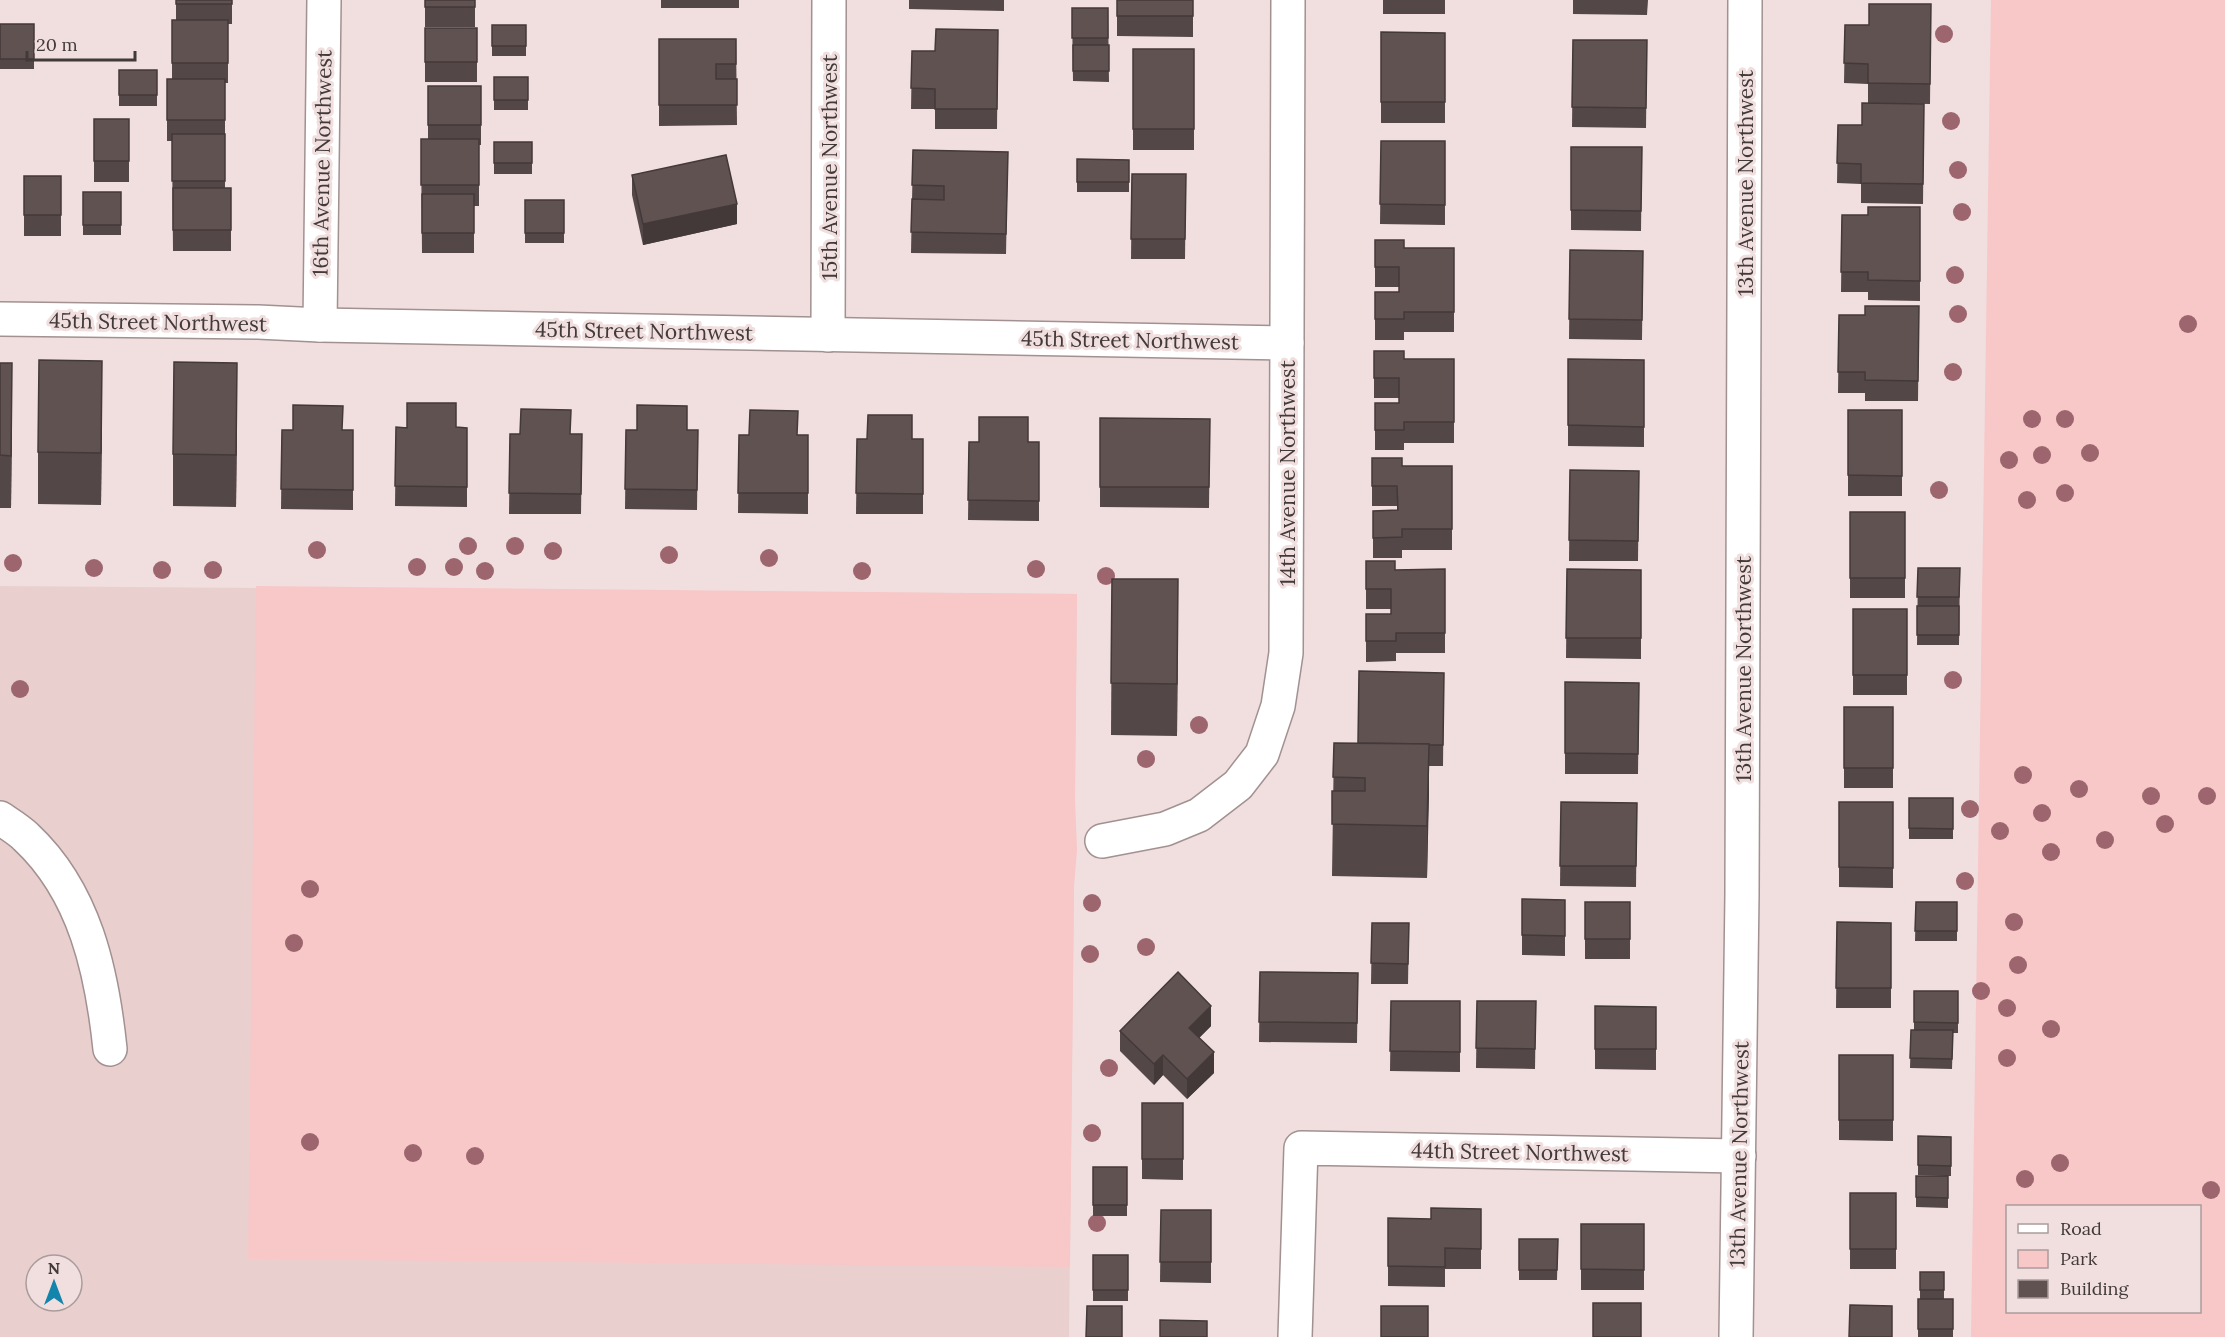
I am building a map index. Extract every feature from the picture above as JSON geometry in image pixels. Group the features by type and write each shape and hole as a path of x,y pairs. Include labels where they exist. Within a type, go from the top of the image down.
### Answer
{"street":[{"name":"16th Avenue Northwest","path":"320,325 324,0"},
{"name":"15th Avenue Northwest","path":"828,335 829,0"},
{"name":"14th Avenue Northwest","path":"1102,841 1166,829 1199,815 1238,785 1262,754 1278,706 1286,653 1288,0"},
{"name":"13th Avenue Northwest","path":"1736,1337 1742,883 1745,0"},
{"name":"45th Street Northwest","path":"0,319 258,322 1287,343"},
{"path":"0,818 26,837 55,870 76,905 90,942 100,982 110,1048"},
{"name":"44th Street Northwest","path":"1295,1337 1301,1148 1739,1156"}],"shaded area":[{"path":"0,586 1077,594 1069,1337 0,1337"}],"green space":[{"path":"1991,0 2225,0 2225,1337 1971,1337"},
{"path":"256,586 1077,594 1075,800 1077,850 1074,886 1070,1267 248,1259"}],"building":[{"path":"176,0 232,0 232,4 176,4"},
{"path":"425,0 475,0 475,7 425,7"},
{"path":"1117,0 1193,0 1193,16 1117,16"},
{"path":"1869,4 1931,4 1930,84 1868,83 1868,64 1844,63 1845,25 1869,25"},
{"path":"1072,8 1108,8 1108,38 1072,38"},
{"path":"172,20 228,20 228,63 172,63"},
{"path":"0,24 34,24 34,59 0,59"},
{"path":"492,25 526,25 526,46 492,46"},
{"path":"425,28 477,28 477,62 425,62"},
{"path":"936,29 998,30 997,109 935,109 935,89 911,88 912,51 935,51"},
{"path":"1381,32 1445,33 1445,102 1381,102"},
{"path":"659,39 736,39 736,64 716,64 716,79 737,79 737,105 659,105"},
{"path":"1573,40 1647,40 1646,108 1572,107"},
{"path":"1073,45 1109,45 1109,71 1073,71"},
{"path":"1133,49 1194,49 1194,129 1133,129"},
{"path":"119,70 157,70 157,95 119,95"},
{"path":"494,77 528,77 528,100 494,100"},
{"path":"167,79 225,79 225,120 167,120"},
{"path":"428,86 481,86 481,125 428,125"},
{"path":"1862,103 1924,104 1923,184 1861,183 1861,164 1837,163 1838,125 1862,125"},
{"path":"94,119 129,119 129,161 94,161"},
{"path":"172,134 225,134 225,181 172,181"},
{"path":"421,139 479,139 479,185 421,185"},
{"path":"1381,141 1445,141 1445,205 1380,204"},
{"path":"494,142 532,142 532,163 494,163"},
{"path":"1571,147 1642,147 1641,211 1571,210"},
{"path":"913,150 1008,152 1006,234 911,232 912,199 944,200 944,186 912,185"},
{"path":"726,155 737,204 643,224 632,175"},
{"path":"1077,159 1129,160 1129,182 1077,182"},
{"path":"1132,174 1186,174 1185,239 1131,239"},
{"path":"24,176 61,176 61,215 24,215"},
{"path":"173,188 231,188 231,230 173,230"},
{"path":"83,192 121,192 121,225 83,225"},
{"path":"422,194 474,194 474,233 422,233"},
{"path":"525,200 564,200 564,233 525,233"},
{"path":"1868,207 1920,207 1920,281 1868,280 1868,272 1841,272 1842,215 1868,215"},
{"path":"1375,240 1404,240 1404,248 1454,248 1454,312 1404,312 1404,319 1375,319 1375,292 1399,292 1399,267 1375,267"},
{"path":"1570,250 1643,251 1642,320 1569,319"},
{"path":"1865,306 1919,306 1918,381 1865,380 1865,372 1838,372 1839,315 1865,315"},
{"path":"1374,351 1404,351 1404,359 1454,359 1454,422 1404,422 1404,430 1375,430 1375,403 1399,403 1399,378 1374,378"},
{"path":"1568,359 1644,360 1644,427 1568,425"},
{"path":"39,360 102,361 101,453 38,452"},
{"path":"174,362 237,363 236,455 173,454"},
{"path":"0,363 12,363 11,456 0,455"},
{"path":"407,403 456,403 456,427 467,428 467,487 395,486 396,427 407,428"},
{"path":"293,405 343,406 342,430 353,430 353,490 281,489 282,430 293,430"},
{"path":"637,405 687,406 687,430 698,430 697,490 625,489 626,430 637,430"},
{"path":"521,409 571,410 570,434 582,434 581,494 509,493 510,434 520,434"},
{"path":"750,410 798,411 797,435 808,435 808,493 738,493 739,435 749,435"},
{"path":"1848,410 1902,410 1902,476 1848,475"},
{"path":"868,415 912,415 912,439 923,439 923,494 856,493 857,439 867,439"},
{"path":"979,417 1028,417 1028,442 1039,442 1039,501 968,500 969,442 979,442"},
{"path":"1100,418 1210,419 1209,487 1100,487"},
{"path":"1372,458 1402,458 1402,466 1452,466 1452,529 1402,529 1402,537 1373,538 1373,511 1398,510 1397,486 1372,486"},
{"path":"1570,470 1639,471 1638,541 1569,540"},
{"path":"1850,512 1905,512 1905,578 1850,578"},
{"path":"1366,561 1395,561 1395,570 1445,569 1445,633 1396,633 1396,641 1366,641 1366,614 1391,614 1391,589 1366,589"},
{"path":"1918,568 1960,568 1959,597 1917,597"},
{"path":"1567,569 1641,570 1641,638 1566,638"},
{"path":"1112,579 1178,579 1177,684 1111,683"},
{"path":"1917,606 1959,606 1959,635 1917,635"},
{"path":"1853,609 1907,609 1907,675 1853,675"},
{"path":"1359,671 1444,673 1443,745 1358,743"},
{"path":"1565,682 1639,683 1638,754 1565,753"},
{"path":"1844,707 1893,707 1893,768 1844,768"},
{"path":"1334,743 1429,744 1427,826 1332,824 1332,791 1365,791 1365,778 1333,777"},
{"path":"1909,798 1953,798 1953,829 1909,828"},
{"path":"1561,802 1637,803 1636,866 1560,866"},
{"path":"1839,802 1893,802 1893,868 1839,867"},
{"path":"1522,899 1565,900 1565,936 1522,935"},
{"path":"1585,902 1630,902 1630,939 1585,939"},
{"path":"1916,902 1957,902 1957,931 1915,931"},
{"path":"1837,922 1891,923 1891,988 1836,988"},
{"path":"1372,923 1409,923 1408,964 1371,963"},
{"path":"1178,972 1211,1006 1189,1028 1214,1052 1187,1079 1163,1055 1154,1064 1120,1031"},
{"path":"1260,972 1358,973 1357,1023 1259,1022"},
{"path":"1914,991 1958,991 1958,1023 1914,1022"},
{"path":"1391,1001 1460,1001 1460,1052 1390,1051"},
{"path":"1477,1001 1536,1001 1535,1049 1476,1048"},
{"path":"1595,1006 1656,1007 1656,1049 1595,1049"},
{"path":"1911,1030 1953,1030 1952,1059 1910,1058"},
{"path":"1839,1055 1893,1055 1893,1120 1839,1120"},
{"path":"1142,1103 1183,1103 1183,1159 1142,1159"},
{"path":"1918,1136 1951,1137 1951,1166 1918,1165"},
{"path":"1093,1167 1127,1167 1127,1205 1093,1205"},
{"path":"1916,1176 1948,1176 1948,1198 1916,1197"},
{"path":"1850,1193 1896,1193 1896,1249 1850,1249"},
{"path":"1431,1208 1481,1209 1481,1249 1445,1248 1445,1267 1388,1266 1388,1218 1431,1219"},
{"path":"1161,1210 1211,1210 1211,1262 1160,1262"},
{"path":"1581,1224 1644,1224 1644,1270 1581,1269"},
{"path":"1519,1239 1558,1239 1557,1270 1519,1270"},
{"path":"1093,1255 1128,1255 1128,1290 1093,1290"},
{"path":"1920,1272 1944,1272 1944,1290 1920,1290"},
{"path":"1918,1299 1953,1299 1953,1329 1918,1329"},
{"path":"1593,1303 1641,1303 1641,1337 1593,1337"},
{"path":"1850,1305 1892,1306 1892,1337 1849,1337"},
{"path":"1087,1306 1122,1306 1122,1337 1086,1337"},
{"path":"1381,1306 1428,1306 1428,1337 1381,1337"},
{"path":"1160,1320 1207,1321 1207,1337 1160,1337"}]}
